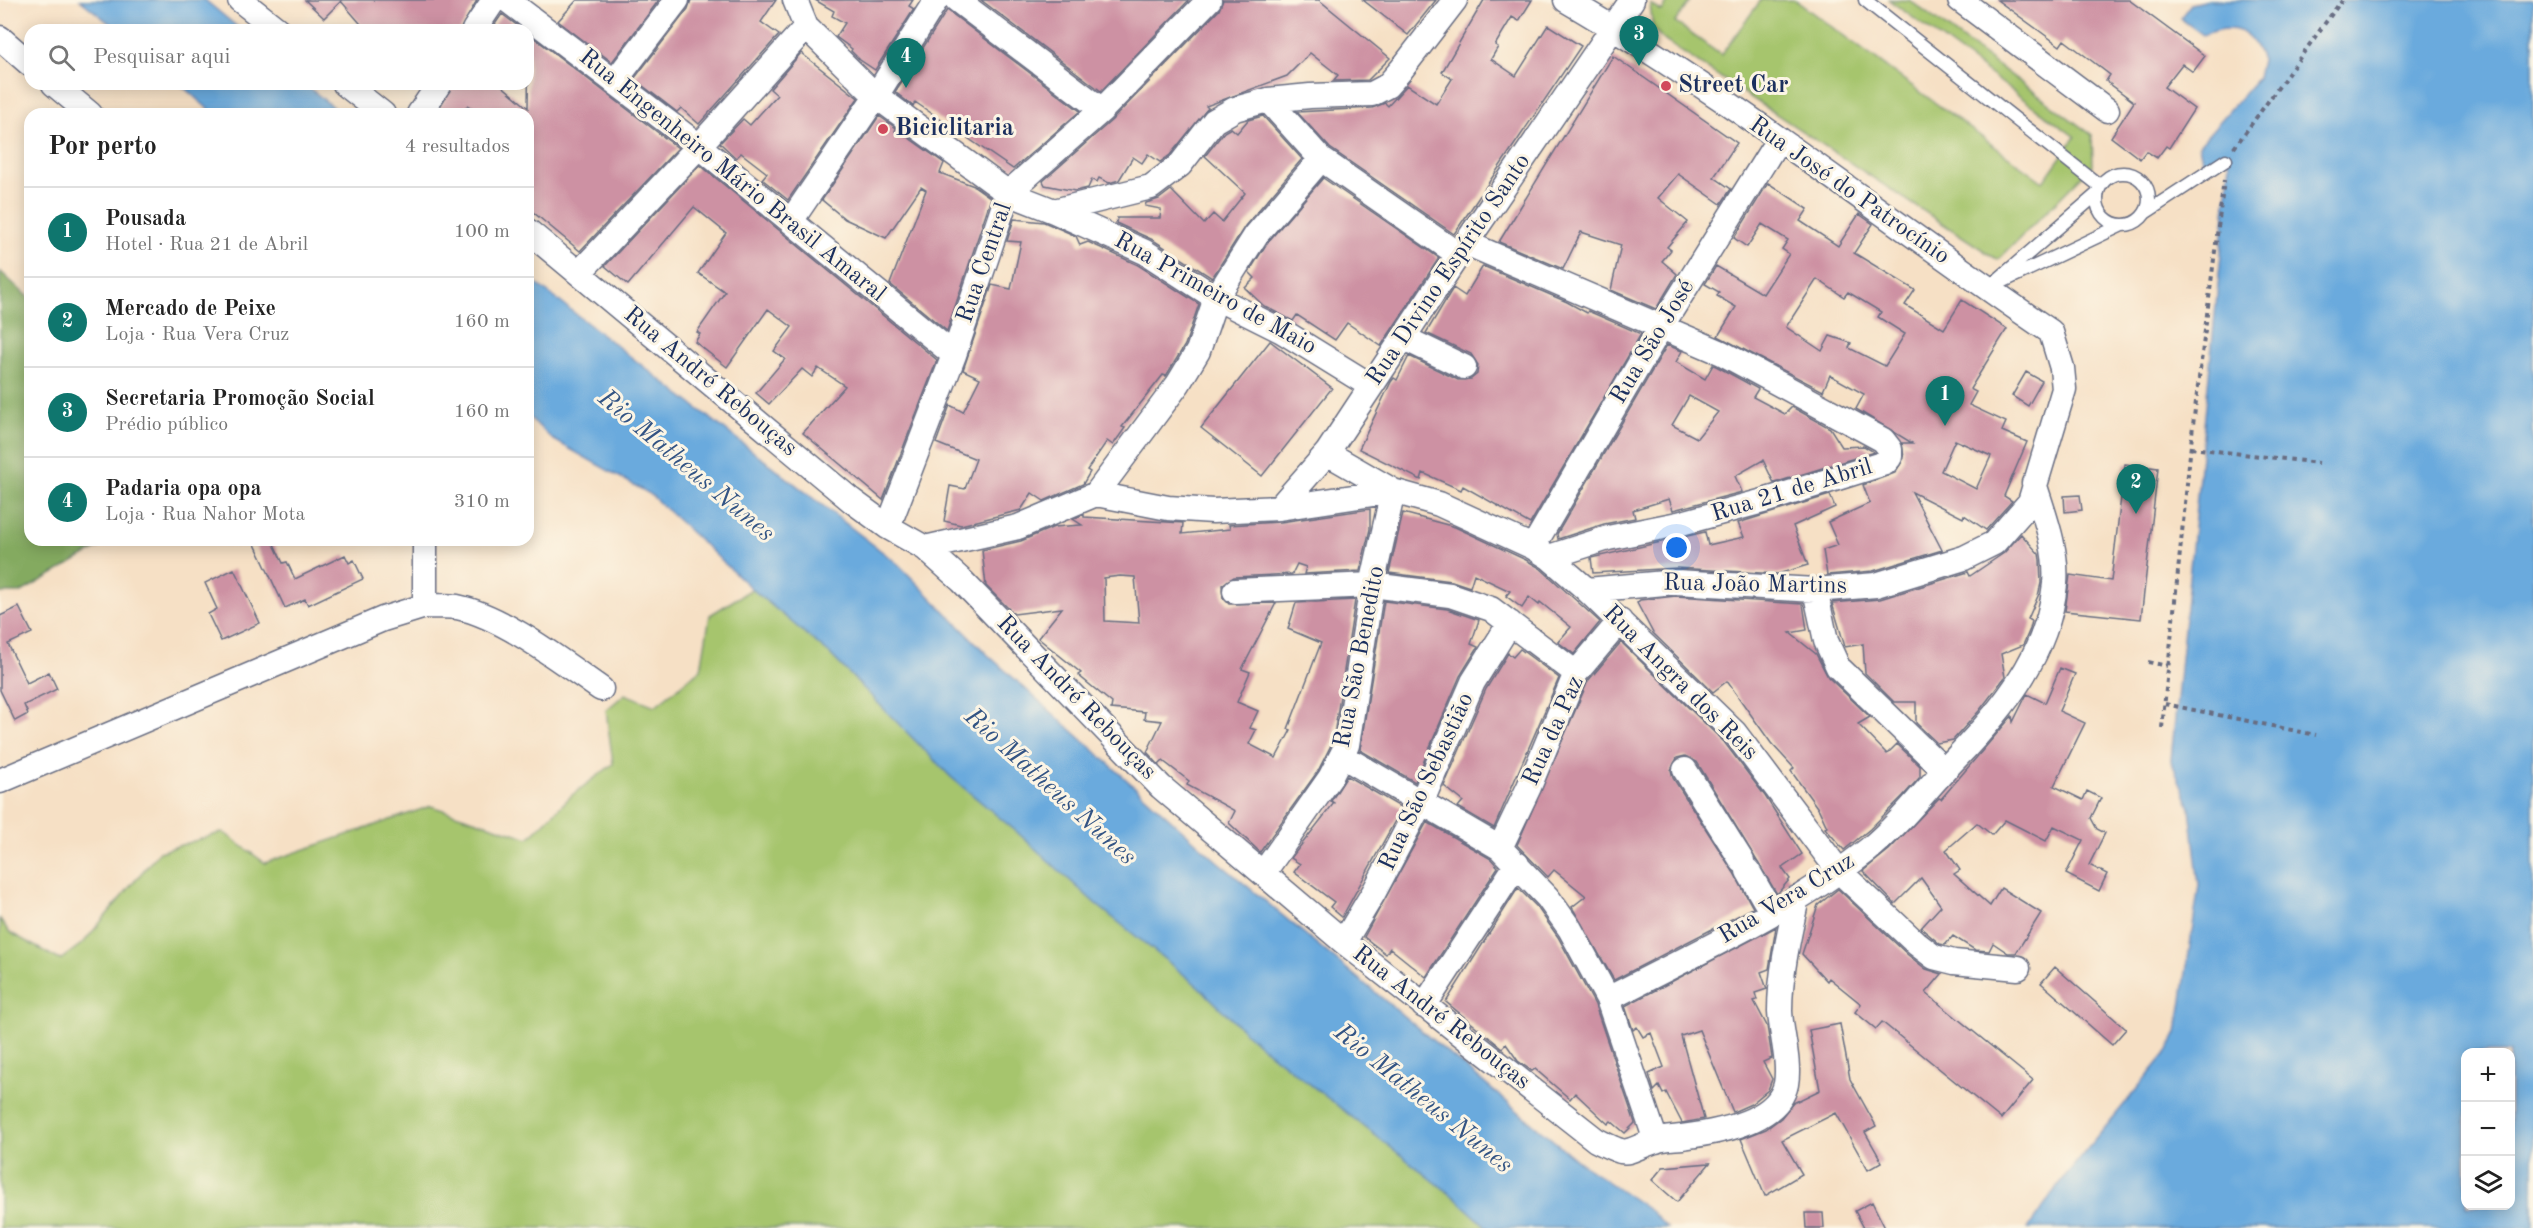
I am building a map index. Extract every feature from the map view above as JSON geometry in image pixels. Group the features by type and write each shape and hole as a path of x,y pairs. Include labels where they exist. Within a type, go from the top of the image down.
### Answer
{"street":[{"path":"240,0 270,24"},
{"path":"478,24 494,0"},
{"name":"Rua Engenheiro Mário Brasil Amaral","path":"507,0 699,146 954,355"},
{"path":"615,81 677,0"},
{"path":"579,273 699,146 806,27 795,0"},
{"path":"791,222 876,96 936,0"},
{"path":"957,0 1102,110"},
{"name":"Rua Central","path":"888,527 954,355 1008,193 1102,110 1209,0"},
{"path":"1054,211 1151,187 1180,165 1214,121 1235,109 1268,100 1372,94 1387,86 1455,0"},
{"name":"Rua José do Patrocínio","path":"1566,0 1613,27 2051,332 2062,368 2064,388"},
{"name":"Rua Divino Espírito Santo","path":"1279,508 1327,453 1462,249 1632,0"},
{"path":"1960,0 2107,110"},
{"name":"Rua Primeiro de Maio","path":"806,27 838,62 876,96 1008,193 1145,252 1216,298 1290,336 1371,386"},
{"path":"0,39 24,59"},
{"path":"61,90 83,108"},
{"path":"353,90 375,108"},
{"path":"423,108 435,90"},
{"path":"1268,100 1321,159 1462,249 1661,327"},
{"name":"Rua São José","path":"1541,552 1661,327 1778,140"},
{"path":"926,548 1018,527 1096,494 1193,359 1209,326 1216,298 1256,236 1321,159"},
{"name":"Rua André Rebouças","path":"534,236 851,500 888,527 926,548 1008,626 1161,787 1344,942 1596,1140 1618,1151 1633,1152 1656,1141"},
{"name":"Rua 21 de Abril","path":"1541,552 1678,524 1767,500 1885,463 1890,457 1890,449 1883,440 1722,353 1661,327"},
{"path":"1404,338 1464,367"},
{"name":"Rua João Martins","path":"1587,590 1676,582 1815,590 1876,585 1964,558 1994,543 2030,502 2064,388"},
{"name":"Rua Angra dos Reis","path":"1327,453 1393,491 1439,504 1541,552 1587,590 1735,733 1838,870 1934,957 1954,962 2018,968"},
{"name":"Rua Vera Cruz","path":"1608,999 1772,913 1868,850 1905,815 1996,716 2039,648 2050,617 2055,582 2051,538 2034,483"},
{"name":"Rua Angra dos Reis","path":"1096,494 1168,508 1213,511 1279,508 1393,491"},
{"name":"Rua São Benedito","path":"1264,872 1330,778 1347,745 1372,585 1393,491"},
{"path":"425,546 425,606"},
{"path":"1235,591 1372,585 1471,600 1491,609 1576,674"},
{"path":"1815,590 1826,641 1838,667 1944,770"},
{"path":"0,781 383,619 425,606 458,608 486,618 522,636 601,688"},
{"name":"Rua da Paz","path":"1424,1006 1509,856 1529,787 1576,674 1620,621"},
{"name":"Rua São Sebastião","path":"1344,942 1374,892 1422,801 1473,682 1510,623"},
{"path":"1342,756 1422,801 1509,856 1570,929 1608,999 1656,1141 1715,1133 1740,1126 1773,1105 1781,1096 1786,1084 1781,999 1785,953 1797,898"},
{"path":"1685,771 1772,913"}],"lane":[{"path":"1865,0 2098,190 2100,211 2113,223 2122,225"},
{"path":"1987,289 2122,225 2130,224 2226,160"},
{"path":"1987,289 2112,175 2120,173 2136,177 2147,189 2149,198 2144,214"}],"path":[{"path":"2162,728 2191,447 2226,160 2342,0"},
{"path":"2191,447 2319,464"},
{"path":"2148,662 2168,666"},
{"path":"2165,704 2316,735"}],"green space":[{"path":"1669,0 1691,0 1675,22 1721,55 1761,0 1795,0 2043,182 2075,137 1889,0 1909,0 2092,135 2093,165 1998,260 1665,41 1653,29 1650,4 1662,11"},
{"path":"0,271 24,293 24,546 102,546 20,593 0,593"},
{"path":"752,589 830,654 951,777 1017,832 1096,904 1198,986 1251,1038 1453,1196 1488,1228 0,1228 0,919 9,932 60,960 84,942 159,852 223,832 265,863 431,806 529,838 572,795 613,764 606,710 625,694 655,706 701,669 710,615"}],"water":[{"path":"80,0 205,0 234,24 110,24"},
{"path":"2208,0 2533,0 2533,1228 2028,1228 2066,1175 2168,1051 2177,1033 2199,885 2190,808 2171,760 2230,163 2223,157 2206,163 2202,160 2199,145 2258,78 2262,60 2252,41 2240,31 2223,29 2203,35 2180,18 2191,4"},
{"path":"187,90 312,90 334,108 207,108"},
{"name":"Rio Matheus Nunes","path":"534,282 898,564 988,655 1217,861 1578,1161 1652,1212 1667,1228 1488,1228 1453,1196 1251,1038 1198,986 1096,904 1017,832 951,777 830,654 752,589 650,494 552,439 534,422"}],"building":[{"path":"305,0 477,0 463,24 361,24 341,1 324,18"},
{"path":"577,0 659,0 612,62 558,21"},
{"path":"691,0 776,0 761,22 779,35 699,124 681,108 677,112 634,79 688,9"},
{"path":"815,0 913,0 909,6 914,9 875,70 860,60 851,51 852,49 836,37 845,23 832,16 834,11"},
{"path":"981,0 1189,0 1101,91"},
{"path":"1223,0 1319,0 1390,58 1368,80 1333,81 1338,75 1310,53 1287,76 1206,106 1208,108 1170,155 1160,162 1148,154 1142,163 1133,157 1119,180 1109,183 1099,178 1097,182 1092,179 1088,188 1075,191 1045,185 1043,181 1112,120 1219,10"},
{"path":"1363,0 1436,0 1408,35"},
{"path":"1484,0 1532,0 1519,21 1512,17 1495,45 1498,47 1491,59 1516,76 1548,25 1581,46 1454,234 1330,148 1297,112 1372,108 1385,103 1388,106 1407,85 1436,104 1452,79 1442,72"},
{"path":"1997,0 2129,0 2205,56 2193,72 2182,64 2164,87 2194,109 2169,148 2166,146 2157,158 2146,151 2140,159 2111,137 2134,102 2106,81 2110,75 2064,40 2060,46"},
{"path":"947,10 1080,111 1013,169 915,102 913,106 895,92"},
{"path":"502,14 515,24 495,24"},
{"path":"534,38 678,148 580,251 534,213 534,108 528,108 528,90 534,90"},
{"path":"801,53 858,98 788,200 762,179 767,173 741,153 736,158 720,143 743,119 750,125 777,95 770,89"},
{"path":"1613,56 1737,143 1714,177 1731,189 1721,204 1678,174 1658,198 1688,222 1667,247 1671,250 1662,261 1677,274 1656,309 1611,290 1621,245 1581,232 1563,269 1499,242"},
{"path":"450,90 507,90 528,108 471,108 468,105 465,108 439,108"},
{"path":"879,116 896,128 895,131 906,136 944,163 940,173 974,186 991,198 947,331 890,284 926,190 921,187 886,238 845,219 822,200"},
{"path":"1263,116 1302,159 1245,226 1212,278 1153,240 1116,223 1117,218 1160,218 1161,209 1145,206 1146,203 1159,199 1171,190 1204,224 1213,214 1222,222 1245,193 1205,156 1224,132 1231,128 1237,133 1248,120"},
{"path":"700,165 937,360 883,500 803,433 845,386 818,368 812,377 802,369 769,404 756,393 785,359 774,351 792,327 768,309 727,367 695,342 700,334 697,332 725,292 698,273 726,233 694,207 628,285 605,266"},
{"path":"1323,178 1439,258 1381,346 1347,323 1335,340 1297,315 1293,321 1264,306 1245,288 1255,278 1249,272 1267,243"},
{"path":"1768,183 1808,209 1800,221 1838,246 1859,214 1873,224 1854,253 1915,290 1905,305 1944,329 1962,300 2007,329 1970,389 1976,392 1969,405 2006,422 2002,431 2027,442 2004,496 2012,501 1986,530 1964,515 1963,518 1912,492 1942,550 1873,571 1827,575 1823,550 1838,545 1828,522 1870,503 1863,485 1895,473 1904,458 1902,443 1912,443 1856,409 1864,394 1830,375 1823,391 1718,336 1736,307 1717,296 1719,292 1705,284 1716,266 1763,294 1789,254 1782,249 1788,240 1762,224 1747,247 1734,238","holes":["1817,279 1844,297 1848,292 1881,312 1878,317 1905,334 1885,366 1849,348 1851,343 1830,336 1822,351 1786,327","1955,440 1991,456 1976,489 1941,471"]},
{"path":"1014,219 1044,222 1076,236 1080,245 1088,242 1138,265 1199,304 1185,345 1166,376 1163,375 1122,427 1125,428 1113,445 1107,441 1087,470 1090,472 1083,484 1044,501 1032,493 1021,510 961,525 944,521 950,486 965,489 976,459 936,443 950,405 963,412 980,378 963,370 992,285 1011,289 1021,242 1007,241"},
{"path":"1483,266 1587,313 1588,311 1641,334 1530,524 1463,486 1461,490 1423,473 1421,480 1359,449 1391,382 1394,378 1397,380 1409,356 1458,380 1471,379 1477,374 1478,365 1471,354 1426,333 1453,288 1465,296"},
{"path":"1270,341 1332,388 1262,476 1201,428"},
{"path":"1667,345 1682,351 1676,362 1705,379 1713,365 1716,366 1758,389 1753,397 1785,414 1792,407 1830,428 1842,447 1864,446 1874,452 1774,483 1763,460 1735,476 1742,492 1673,510 1669,499 1633,510 1635,518 1604,524 1558,539 1557,534","holes":["1689,396 1718,412 1697,438 1672,425"]},
{"path":"2026,372 2042,381 2028,406 2012,396"},
{"path":"2125,464 2158,468 2141,619 2065,611 2070,575 2111,581"},
{"path":"1830,495 1835,507 1793,526 1808,565 1778,574 1677,568 1593,573 1591,558 1705,532 1708,545 1744,537 1738,523"},
{"path":"2080,495 2082,510 2065,512 2064,496"},
{"path":"1370,509 1370,529 1360,571 1304,574 1306,567 1297,564 1292,574 1234,577 1222,585 1223,598 1229,604 1276,603 1242,669 1250,672 1237,702 1258,711 1250,728 1256,730 1249,744 1276,758 1291,730 1288,729 1321,643 1288,629 1296,603 1355,600 1333,741 1318,771 1260,852 1229,823 1235,811 1187,785 1189,781 1163,761 1159,765 1147,752 1162,721 1144,719 1145,712 1111,709 1112,703 1078,675 1081,673 1038,638 1062,608 1014,614 986,586 982,550 1021,541 1054,527 1082,525 1073,519 1084,514 1084,517 1183,523 1182,534 1230,529 1229,525 1281,522","holes":["1135,577 1139,623 1105,621 1104,578"]},
{"path":"1403,513 1455,527 1526,560 1540,568 1600,622 1574,654 1558,642 1571,627 1540,602 1539,605 1529,597 1522,608 1506,596 1510,591 1474,574 1470,587 1452,581 1389,573"},
{"path":"2021,534 2039,554 2040,560 2041,583 2028,619 2032,621 2030,629 2023,645 2001,654 2005,677 1979,711 1953,740 1937,743 1916,723 1916,702 1894,702 1865,673 1863,644 1845,647 1832,603 1880,599 1968,572 1970,576 2004,553"},
{"path":"256,546 275,546 283,563 287,562 295,579 345,555 349,563 354,560 363,579 308,605 305,599 285,608"},
{"path":"234,569 260,623 221,641 208,614 217,609 205,583"},
{"path":"1676,596 1803,604 1807,630 1790,633 1816,654 1828,677 1870,717 1858,724 1887,754 1897,744 1920,766 1920,777 1903,796 1870,829 1844,850 1825,828 1827,827 1819,810 1791,771 1794,768 1771,743 1727,681 1713,692 1653,633 1637,603 1640,600"},
{"path":"1384,601 1447,609 1479,620 1471,644 1478,647 1460,676 1415,782 1360,750"},
{"path":"19,607 32,633 8,644 27,683 49,672 57,689 24,705 28,714 15,721 0,690 0,616"},
{"path":"1621,642 1724,742 1765,796 1802,854 1782,868 1790,879 1777,894 1697,762 1685,756 1677,758 1671,770 1673,778 1734,873 1753,908 1614,980 1572,907 1586,896 1554,870 1548,877 1517,845 1588,681"},
{"path":"1520,649 1559,678 1494,828 1458,807 1463,801 1444,786 1486,689 1508,653 1513,657"},
{"path":"2060,668 2075,674 2059,711 2085,723 2054,786 2083,800 2087,791 2101,798 2091,818 2097,829 2105,833 2089,865 2107,874 2099,891 2066,874 2083,840 2054,826 2046,841 2005,820 1992,835 1977,823 1946,850 1960,870 1954,874 1990,906 2001,888 2041,913 2016,953 2008,953 1993,943 1989,951 1975,950 1953,936 1945,945 1940,944 1921,928 1941,906 1921,878 1895,904 1863,871 1889,850 1939,798 1941,799 2012,716 2013,722 2027,694 2045,703"},
{"path":"1347,776 1402,808 1342,917 1330,907 1334,902 1294,872 1300,864 1291,858 1334,803 1331,801"},
{"path":"1427,822 1491,859 1498,867 1426,977 1390,948 1386,954 1364,937"},
{"path":"1518,888 1537,907 1558,937 1595,1005 1635,1123 1625,1133 1611,1121 1608,1124 1575,1093 1570,1099 1535,1069 1532,1071 1518,1061 1506,1044 1502,1048 1446,1002"},
{"path":"1838,889 1908,955 1926,969 1942,974 1926,993 2033,1080 2001,1119 1882,1022 1876,1029 1855,1012 1861,1004 1829,978 1827,981 1802,954 1818,905"},
{"path":"1776,927 1769,969 1761,972 1767,989 1755,993 1757,1000 1754,1001 1767,1026 1772,1058 1763,1062 1772,1079 1768,1090 1751,1104 1733,1112 1699,1030 1681,1036 1704,1119 1682,1123 1666,1092 1663,1094 1659,1086 1654,1091 1649,1074 1664,1067 1651,1033 1643,1037 1637,1027 1633,1030 1625,1006"},
{"path":"2055,967 2126,1029 2112,1045 2041,983"},
{"path":"1840,1024 1850,1079 1876,1126 1865,1132 1882,1162 1868,1170 1836,1113 1782,1140 1802,1174 1765,1196 1741,1139 1766,1129 1781,1118 1793,1103 1820,1090 1809,1030"},
{"path":"1710,1163 1677,1202 1652,1180 1663,1167"},
{"path":"1872,1202 1885,1228 1864,1228 1855,1211"},
{"path":"1805,1213 1823,1213 1824,1228 1806,1228"}],"place":[{"name":"Secretaria Promoção Social","path":"1639,66"},
{"name":"Street Car","path":"1666,86"},
{"name":"Padaria opa opa","path":"906,88"},
{"name":"Biciclitaria","path":"883,129"},
{"name":"Pousada","path":"1945,426"},
{"name":"Mercado de Peixe","path":"2136,514"}]}
